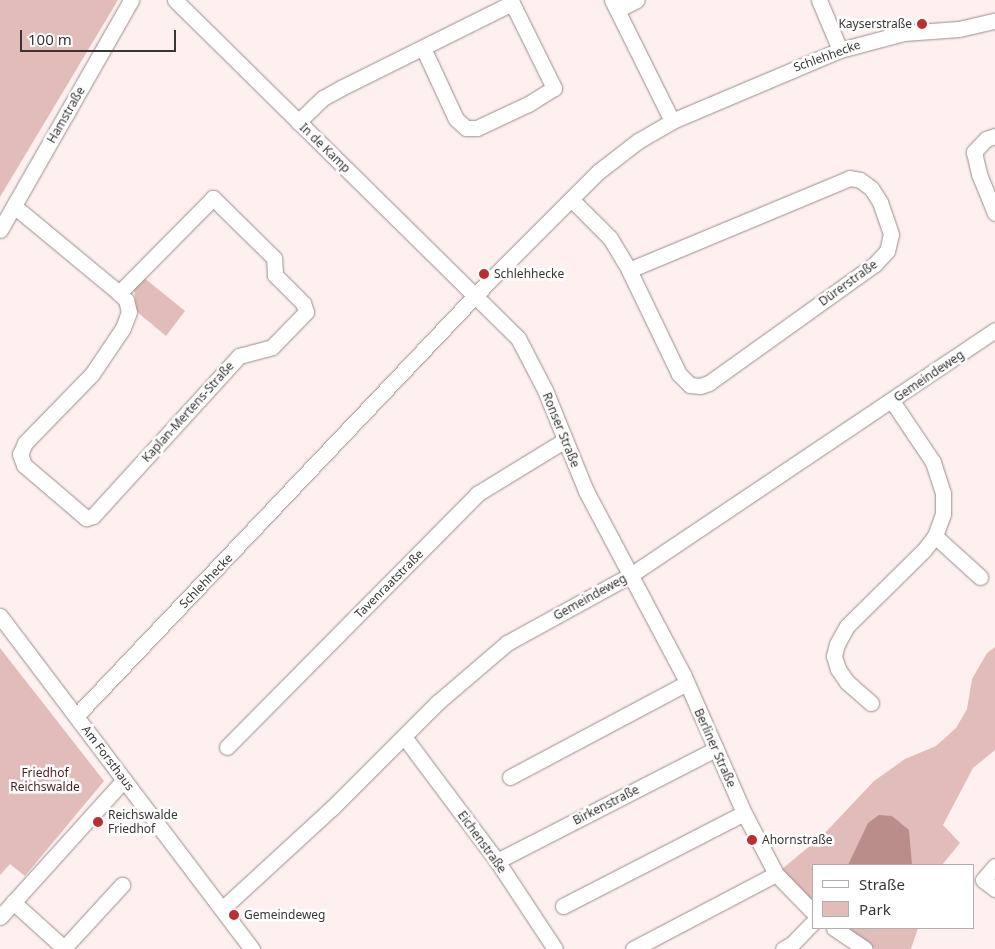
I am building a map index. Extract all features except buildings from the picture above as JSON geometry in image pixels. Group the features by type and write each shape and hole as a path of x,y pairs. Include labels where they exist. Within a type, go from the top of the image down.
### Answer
{"street":[{"name":"Hamstraße","path":"0,230 131,0"},
{"name":"In de Kamp","path":"175,0 477,295"},
{"path":"637,0 614,5 672,121"},
{"path":"819,0 840,50"},
{"path":"298,122 323,98 512,3 554,88 528,104 477,128 466,128 456,119 423,48"},
{"name":"Schlehhecke","path":"76,716 477,295 571,199 638,140 672,121 840,50 904,32 958,29 995,21"},
{"path":"995,136 986,139 974,152 978,174 995,213"},
{"name":"Dürerstraße","path":"571,199 610,238 629,270 679,374 690,385 700,386 709,383 875,264 887,251 891,234 880,202 871,188 850,178 629,270"},
{"name":"Kaplan-Mertens-Straße","path":"14,206 119,293 126,300 129,312 123,328 92,374 25,444 20,454 24,464 86,518 93,516 239,356 272,347 306,312 303,303 275,275 274,258 213,198 119,293"},
{"name":"Ronser Straße","path":"477,295 518,338 545,390 586,492 629,576"},
{"name":"Gemeindeweg","path":"222,909 405,738 438,702 507,643 629,576 995,330"},
{"path":"871,703 846,682 838,669 834,656 837,644 847,626 935,536 943,514 939,480 922,442 892,401"},
{"name":"Tavenraatstraße","path":"227,747 477,494 565,440"},
{"path":"935,536 980,577"},
{"name":"Berliner Straße","path":"629,576 687,683 744,813 776,874 812,911"},
{"name":"Am Forsthaus","path":"0,616 252,949"},
{"path":"510,777 687,683"},
{"name":"Eichenstraße","path":"405,738 497,861 555,949"},
{"name":"Birkenstraße","path":"497,861 716,749"},
{"path":"0,917 124,780"},
{"path":"563,906 744,813"},
{"path":"994,867 983,880 995,889"},
{"path":"633,949 776,874"},
{"path":"13,902 65,948 122,885"},
{"path":"783,949 792,944 812,923"},
{"path":"835,929 865,949"}],"green space":[{"path":"0,0 118,0 0,197"},
{"path":"143,277 185,311 166,336 136,311 134,287"},
{"path":"995,647 995,750 973,768 943,825 960,843 943,864 812,864 812,911 776,874 823,835 874,781 905,759 936,746 956,728 967,709 972,679 987,653"},
{"name":"Friedhof Reichswalde","path":"0,648 104,781 25,876 10,864 0,875"},
{"path":"835,929 918,929 911,949 865,949"}],"shaded area":[{"path":"879,815 892,816 909,830 912,864 848,864 868,823"}],"place":[{"name":"Kayserstraße","path":"922,24"},
{"name":"Schlehhecke","path":"484,274"},
{"name":"Reichswalde Friedhof","path":"98,822"},
{"name":"Ahornstraße","path":"752,840"},
{"name":"Gemeindeweg","path":"234,915"}]}
